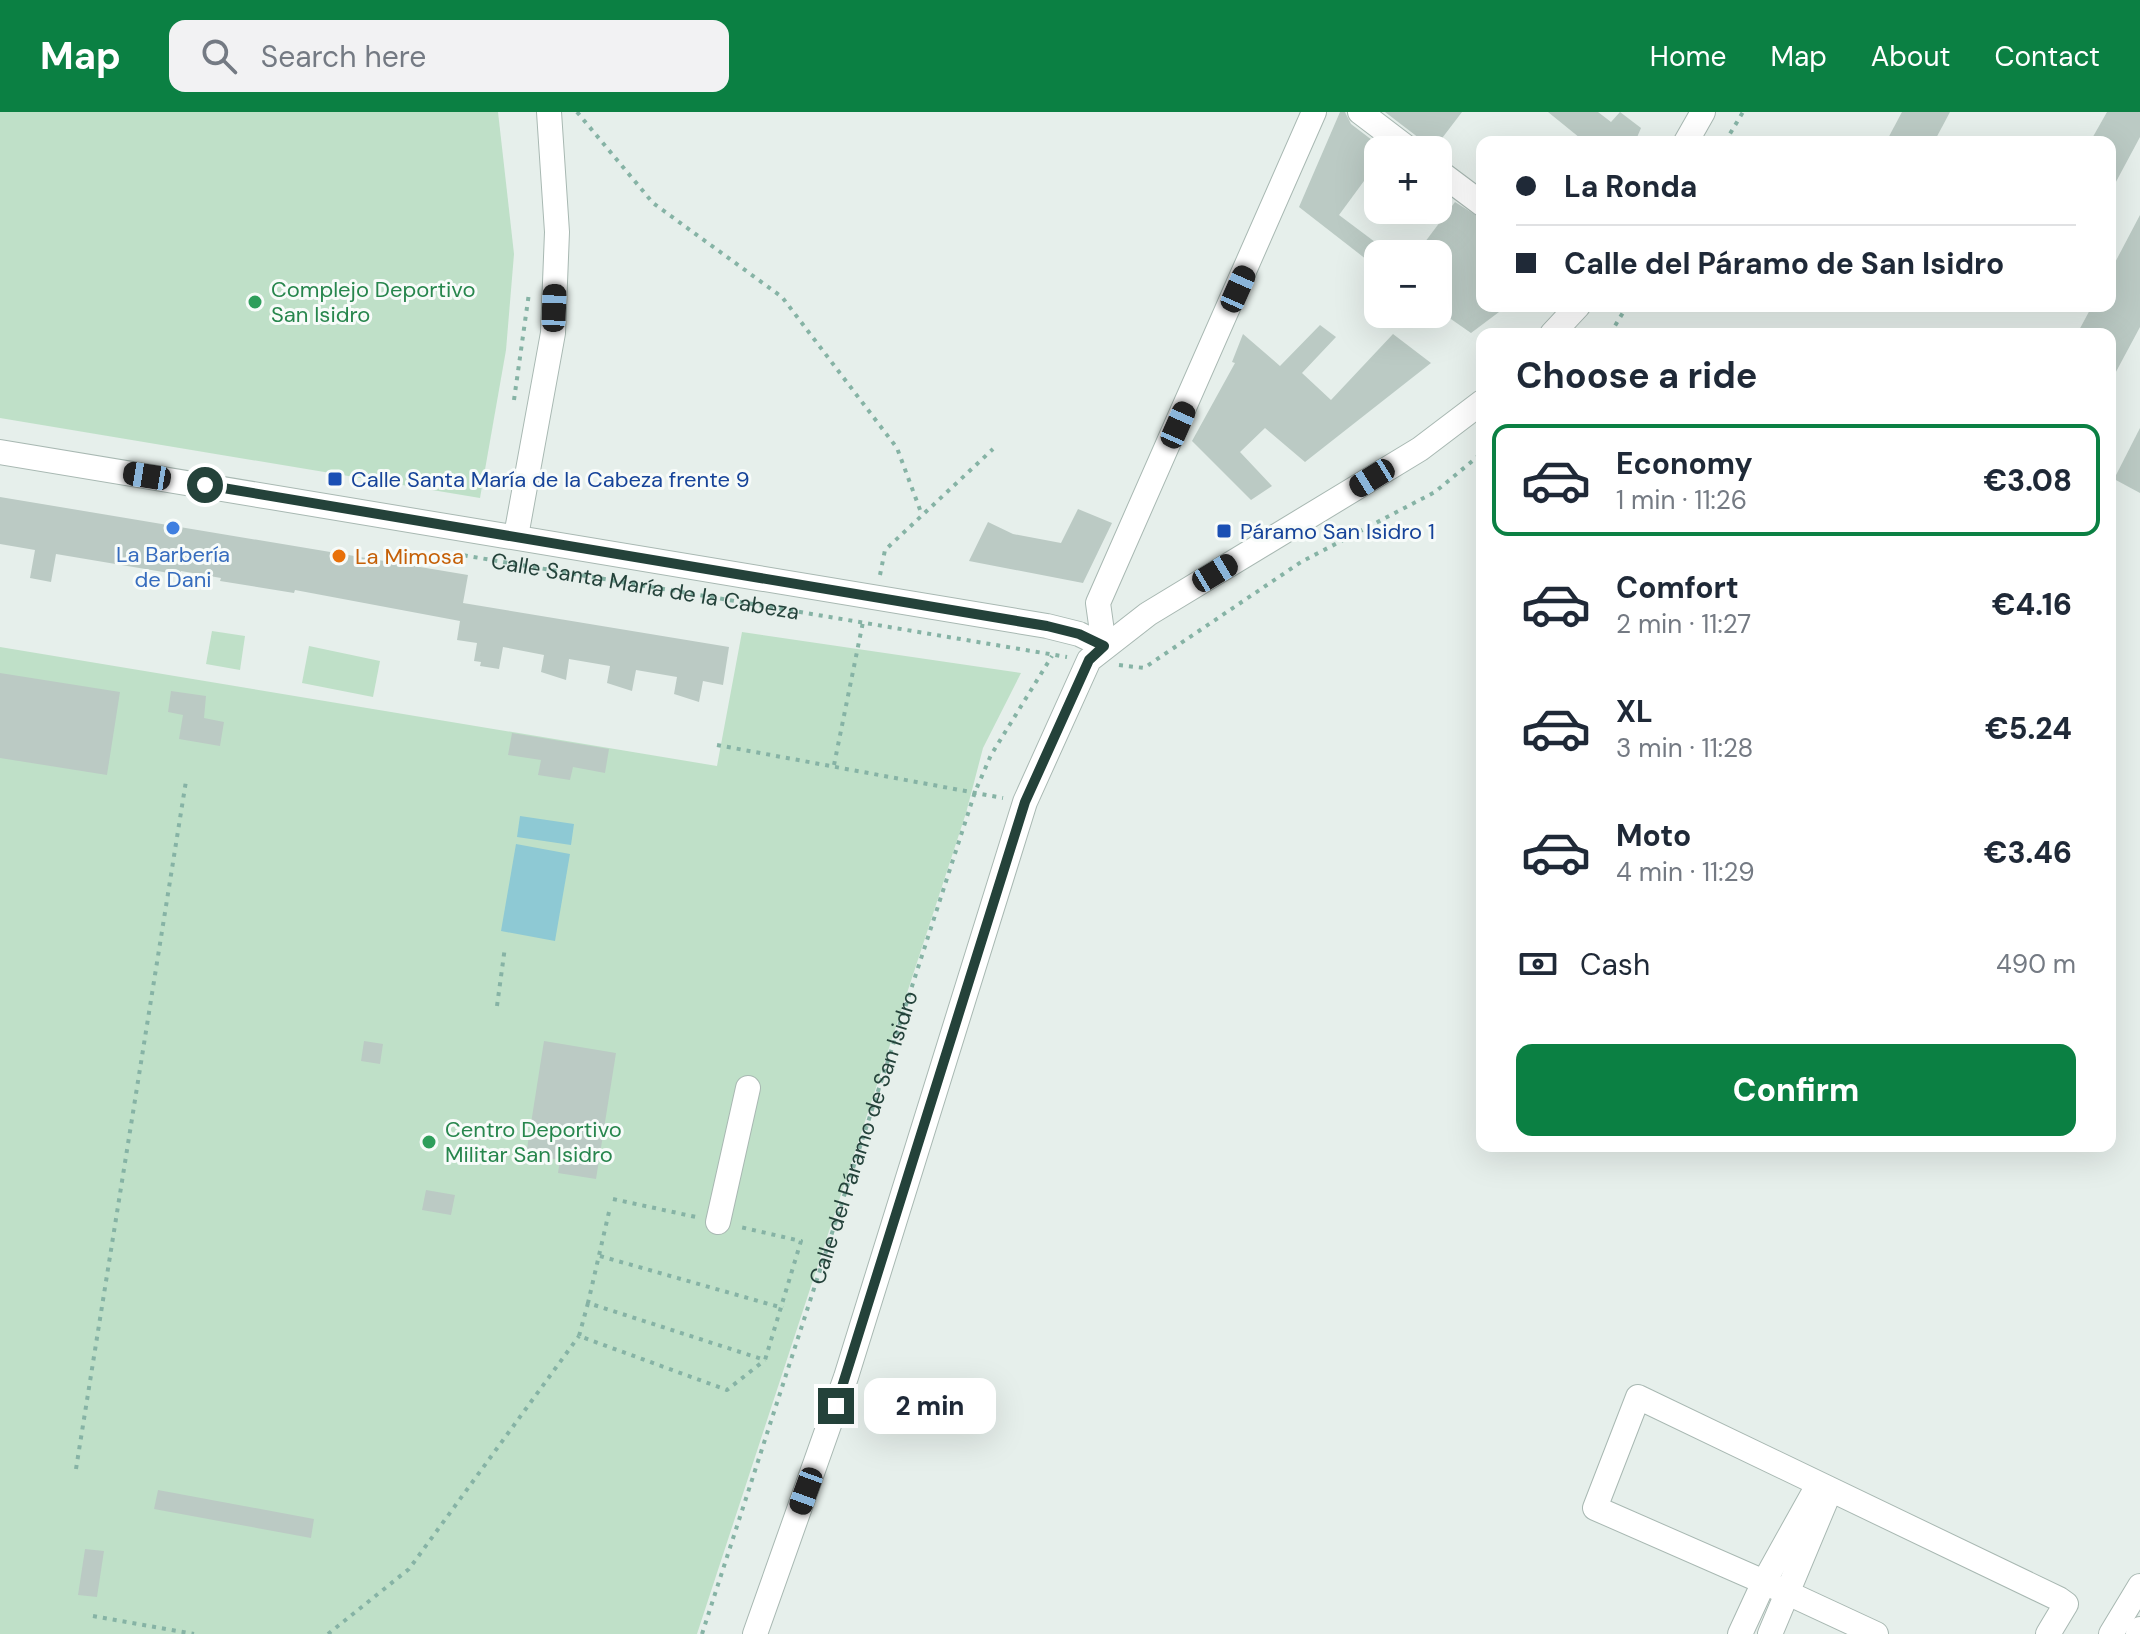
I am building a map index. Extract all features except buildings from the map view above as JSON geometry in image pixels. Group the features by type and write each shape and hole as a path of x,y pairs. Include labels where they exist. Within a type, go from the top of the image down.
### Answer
{"street":[{"path":"541,112 551,142"},
{"path":"516,536 553,333 557,232 549,112"},
{"path":"1111,656 1098,603 1314,112"},
{"path":"1360,112 1392,136"},
{"path":"1689,136 1703,112"},
{"path":"1452,182 1476,200"},
{"path":"1558,328 1572,312"},
{"path":"755,1634 846,1377 1025,802 1089,660 1111,656 1148,614 1420,449 1476,407"},
{"name":"Calle Santa María de la Cabeza","path":"0,452 1047,626 1079,634 1111,656"},
{"path":"718,1222 748,1088"},
{"path":"1876,1634 1595,1508 1638,1397 2059,1599 2066,1604 2048,1634"},
{"path":"1740,1634 1764,1582 1824,1488"},
{"path":"1770,1634 1824,1488"},
{"path":"2111,1634 2140,1586"}],"path":[{"path":"577,112 653,203 782,297 897,448 922,515"},
{"path":"1729,136 1743,112"},
{"path":"512,413 530,281"},
{"path":"834,765 863,623 885,550 993,449"},
{"path":"1111,656 1144,668 1301,562 1435,492 1476,458"},
{"name":"Calle Santa María de la Cabeza","path":"436,551 1052,656"},
{"name":"Calle del Páramo de San Isidro","path":"702,1634 915,987 975,792 991,755 1052,656"},
{"path":"717,745 1025,802"},
{"path":"76,1469 186,781"},
{"path":"497,1006 505,947"},
{"path":"579,1336 727,1390 765,1360 801,1241 613,1199"},
{"path":"328,1634 409,1569 579,1336 609,1212"},
{"path":"599,1256 783,1308"},
{"path":"588,1303 765,1360"},
{"path":"93,1616 194,1634"}],"green space":[{"name":"Complejo Deportivo San Isidro","path":"0,112 498,112 514,254 506,350 480,498 0,418"},
{"path":"212,631 245,636 240,670 206,664"},
{"name":"Centro Deportivo Militar San Isidro","path":"742,632 1021,673 983,748 966,813 697,1634 0,1634 0,647 717,766"},
{"path":"309,646 380,661 373,697 302,683"}],"water":[{"path":"520,816 574,824 571,845 517,837"},
{"path":"516,844 570,854 555,941 501,931"}],"place":[{"name":"Complejo Deportivo San Isidro","path":"255,302"},
{"name":"Calle Santa María de la Cabeza frente 9","path":"335,479"},
{"name":"La Barbería de Dani","path":"173,528"},
{"name":"Páramo San Isidro 1","path":"1224,531"},
{"name":"La Mimosa","path":"339,556"},
{"name":"Centro Deportivo Militar San Isidro","path":"429,1142"}],"route":[{"path":"205,485 1047,626 1079,634 1104,646 1089,660 1025,802 836,1406"}]}
